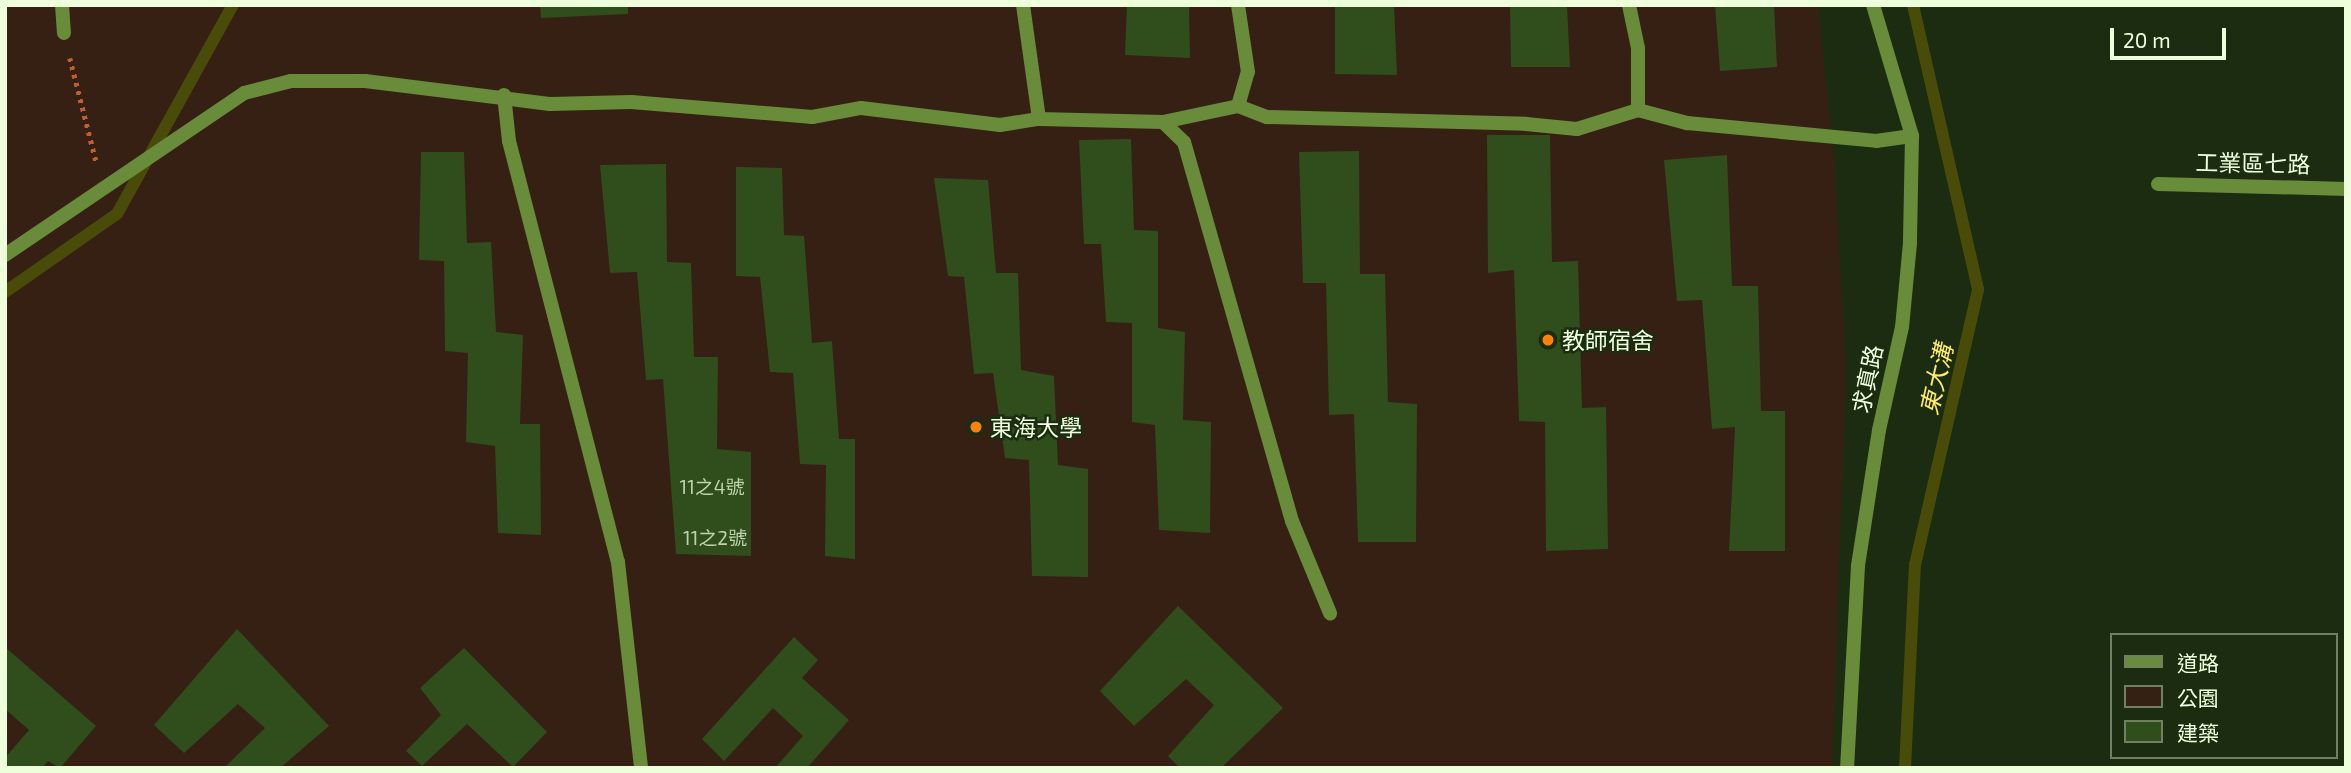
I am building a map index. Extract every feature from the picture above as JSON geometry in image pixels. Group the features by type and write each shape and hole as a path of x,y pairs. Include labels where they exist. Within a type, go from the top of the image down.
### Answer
{"street":[{"path":"62,5 64,33"},
{"path":"1023,5 1039,120"},
{"path":"1238,5 1248,72 1238,106"},
{"path":"1629,5 1639,48 1638,110"},
{"name":"求真路","path":"1847,768 1858,566 1880,430 1902,327 1910,243 1912,136 1873,5"},
{"path":"5,255 244,93 291,81 365,81 504,95 550,104 631,102 812,117 861,108 1000,125 1039,120 1163,122 1238,106 1267,117 1526,124 1577,129 1638,110 1687,123 1876,141 1912,136"},
{"path":"504,95 509,141 618,562 641,768"},
{"path":"1163,122 1185,142 1292,521 1330,613"},
{"name":"工業區七路","path":"2158,184 2346,188"}],"path":[{"path":"64,33 103,189"}],"green space":[{"name":"東海大學","path":"5,5 1818,5 1834,160 1846,369 1832,768 5,768"}],"building":[{"path":"540,5 628,5 628,14 541,18"},
{"path":"1127,5 1189,5 1190,58 1125,55"},
{"path":"1335,5 1394,5 1397,75 1335,74"},
{"path":"1510,5 1567,5 1570,67 1511,67"},
{"path":"1715,5 1774,5 1777,67 1720,71"},
{"name":"教師宿舍","path":"1487,135 1550,135 1552,262 1578,261 1582,408 1606,407 1608,549 1546,551 1545,422 1519,421 1514,270 1488,273"},
{"path":"1131,139 1134,230 1158,231 1158,328 1185,332 1183,420 1211,422 1210,533 1159,530 1155,425 1132,422 1132,323 1106,322 1101,244 1084,244 1079,140"},
{"path":"1359,151 1360,274 1385,274 1388,402 1417,404 1416,542 1358,542 1354,414 1329,415 1326,283 1303,283 1299,152"},
{"path":"421,152 464,152 467,243 491,242 496,332 523,335 520,424 540,424 541,535 498,533 495,446 466,442 468,353 445,351 444,261 419,260"},
{"name":"教師宿舍","path":"1727,155 1732,286 1758,286 1761,411 1785,411 1785,551 1729,551 1735,427 1712,429 1702,300 1677,301 1664,160"},
{"path":"666,164 667,262 691,263 694,357 718,357 717,449 751,452 751,556 676,554 663,379 646,380 637,272 610,273 600,165"},
{"path":"736,167 782,168 784,235 804,236 812,343 832,341 839,439 855,439 855,559 825,556 826,465 800,464 793,373 770,372 760,277 736,276"},
{"path":"934,178 988,180 996,273 1018,273 1021,370 1054,376 1058,465 1088,469 1088,577 1032,576 1029,460 1005,458 993,373 974,374 964,277 948,276"},
{"path":"1178,606 1283,708 1221,768 1180,768 1168,756 1214,705 1186,679 1134,726 1100,691"},
{"path":"237,629 329,726 280,768 224,768 265,728 238,704 184,753 154,725"},
{"path":"794,637 818,660 802,678 849,720 807,768 775,768 803,736 773,708 724,761 702,739"},
{"path":"5,647 96,726 60,768 48,761 42,768 5,768 5,758 29,730 5,709"},
{"path":"464,648 547,732 513,767 467,724 422,766 406,751 441,715 420,688"}],"waterway":[{"path":"5,292 117,214 233,5"},
{"name":"東大溝","path":"1905,768 1915,565 1978,289 1913,5"}],"place":[{"name":"教師宿舍","path":"1548,340"},
{"name":"東海大學","path":"976,427"}]}
